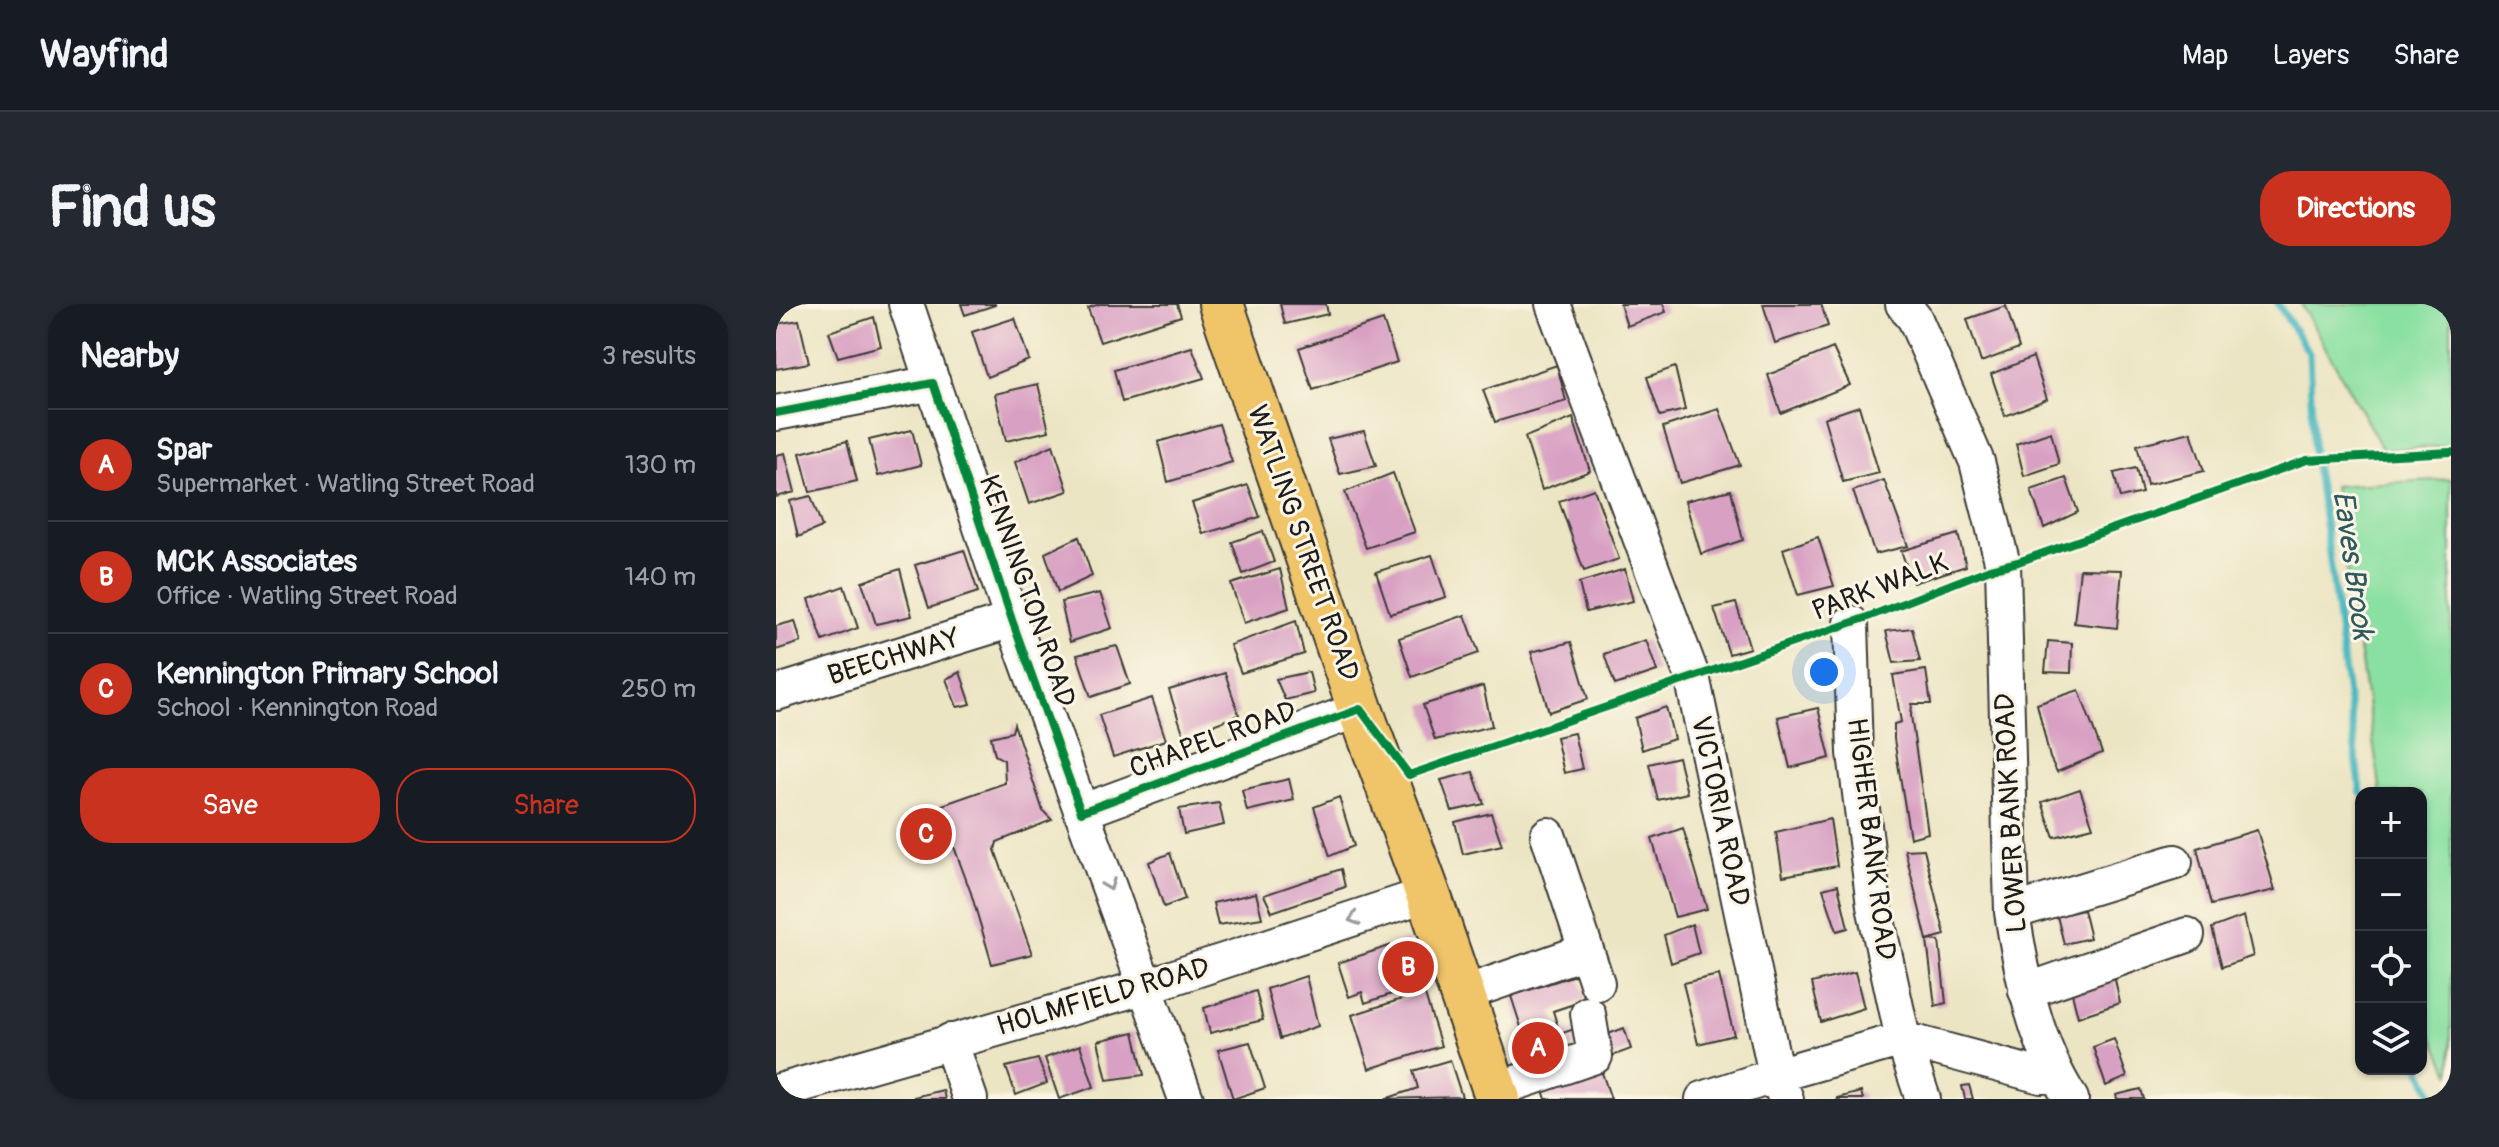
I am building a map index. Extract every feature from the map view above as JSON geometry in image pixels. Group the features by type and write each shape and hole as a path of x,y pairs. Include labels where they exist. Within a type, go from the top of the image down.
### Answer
{"main road":[{"name":"WATLING STREET ROAD","path":"1221,304 1497,1094"}],"street":[{"name":"KENNINGTON ROAD","path":"906,304 1033,680 1186,1099"},
{"name":"VICTORIA ROAD","path":"1553,304 1692,676 1781,1087"},
{"name":"LOWER BANK ROAD","path":"1903,304 1915,319 1977,462 2003,565 2012,912 2026,991 2064,1087"},
{"path":"776,413 933,383"},
{"name":"BEECHWAY","path":"776,693 1012,620"},
{"name":"HIGHER BANK ROAD","path":"1851,623 1855,753 1874,906 1903,1039 1923,1099"},
{"name":"CHAPEL ROAD","path":"1081,812 1360,709"},
{"path":"1497,1094 1595,1056 1593,999 1586,951 1548,835"},
{"path":"2012,912 2175,862"},
{"name":"HOLMFIELD ROAD","path":"788,1093 950,1041 1147,986 1428,894"},
{"path":"2026,991 2187,935"},
{"path":"1462,994 1586,951"},
{"path":"1703,1099 1781,1087 1903,1039 2041,1076 2064,1087"},
{"path":"950,1041 970,1099"}],"green space":[{"path":"2301,304 2451,304 2451,446 2383,450"},
{"path":"2451,479 2451,1075 2427,1026 2427,787 2380,787 2334,486"}],"building":[{"path":"961,304 995,304 995,305 965,315"},
{"path":"1099,304 1177,304 1181,316 1100,342 1088,308"},
{"path":"1280,304 1326,304 1328,314 1285,324"},
{"path":"1620,304 1663,304 1666,312 1627,326"},
{"path":"1763,304 1821,304 1828,326 1775,343"},
{"path":"2006,306 2019,348 1981,362 1967,319"},
{"path":"874,317 881,346 838,357 829,332"},
{"path":"1015,318 1029,360 987,377 972,332"},
{"path":"799,320 809,363 776,369 776,324"},
{"path":"1383,320 1397,362 1313,390 1299,348"},
{"path":"1192,347 1204,378 1122,402 1114,370"},
{"path":"1833,348 1850,385 1781,413 1768,375"},
{"path":"2033,357 2047,399 2005,416 1991,374"},
{"path":"1557,365 1566,401 1495,422 1483,390"},
{"path":"1675,367 1685,410 1660,416 1647,377"},
{"path":"1038,384 1049,431 1006,441 995,394"},
{"path":"1859,406 1879,473 1843,482 1824,418"},
{"path":"1719,409 1740,465 1680,483 1663,427"},
{"path":"1573,418 1590,471 1542,490 1525,437"},
{"path":"1219,424 1232,462 1168,482 1158,442"},
{"path":"912,430 921,465 878,476 869,440"},
{"path":"1364,431 1376,466 1340,474 1328,439"},
{"path":"2051,432 2059,464 2024,476 2016,444"},
{"path":"2191,432 2204,471 2147,485 2137,445"},
{"path":"847,441 857,481 810,492 800,453"},
{"path":"1053,445 1068,491 1029,504 1015,462"},
{"path":"785,453 795,492 776,497 776,455"},
{"path":"2136,468 2142,493 2120,498 2114,473"},
{"path":"1393,473 1415,532 1366,548 1345,492"},
{"path":"2066,478 2078,512 2044,528 2031,490"},
{"path":"1884,480 1908,546 1875,554 1853,491"},
{"path":"1248,485 1260,517 1203,534 1192,503"},
{"path":"1594,489 1619,559 1584,571 1559,501"},
{"path":"1731,490 1743,540 1701,554 1685,501"},
{"path":"811,496 822,527 798,537 790,501"},
{"path":"1263,531 1274,562 1243,574 1232,542"},
{"path":"1958,534 1966,566 1913,583 1901,551"},
{"path":"1079,537 1092,576 1058,592 1045,553"},
{"path":"1818,537 1834,586 1798,595 1783,549"},
{"path":"964,550 978,592 929,608 915,565"},
{"path":"1432,555 1446,597 1390,614 1376,572"},
{"path":"900,569 912,616 876,624 862,582"},
{"path":"1280,569 1289,608 1244,623 1231,584"},
{"path":"1625,569 1633,601 1586,612 1579,583"},
{"path":"2080,569 2122,570 2117,628 2074,623"},
{"path":"844,586 858,628 823,641 809,599"},
{"path":"1100,593 1112,628 1070,642 1061,602"},
{"path":"1736,603 1750,648 1729,654 1714,608"},
{"path":"1465,615 1479,653 1412,677 1399,638"},
{"path":"795,621 801,642 776,650 776,626"},
{"path":"1296,621 1304,654 1241,673 1230,645"},
{"path":"1912,628 1920,661 1894,663 1886,631"},
{"path":"1646,640 1657,671 1615,685 1604,654"},
{"path":"2048,641 2072,643 2071,673 2045,672"},
{"path":"1571,642 1588,699 1549,712 1531,652"},
{"path":"1117,646 1130,684 1091,697 1077,655"},
{"path":"1926,670 1931,704 1912,704 1911,716 1928,833 1910,838 1894,739 1894,724 1901,722 1893,675"},
{"path":"960,672 971,704 957,707 946,679"},
{"path":"1309,672 1314,693 1285,700 1276,679"},
{"path":"1225,673 1239,715 1184,736 1169,690"},
{"path":"1483,686 1492,726 1435,740 1423,705"},
{"path":"2079,690 2102,753 2057,772 2050,758 2037,704"},
{"path":"1152,698 1166,740 1113,757 1099,715"},
{"path":"1666,707 1674,739 1642,750 1635,718"},
{"path":"1818,708 1830,758 1790,768 1778,717"},
{"path":"1014,724 1043,811 1052,820 997,842 995,850 1032,954 992,964 971,893 939,806 1005,783 1004,760 995,755 991,737 1012,732"},
{"path":"1574,733 1582,769 1564,773 1556,737"},
{"path":"1678,757 1687,793 1658,800 1649,764"},
{"path":"1473,772 1484,804 1452,811 1441,780"},
{"path":"1289,779 1294,800 1247,811 1242,790"},
{"path":"2080,789 2093,827 2054,837 2042,802"},
{"path":"1339,797 1354,846 1330,856 1314,807"},
{"path":"1219,803 1224,825 1184,834 1179,809"},
{"path":"1491,813 1502,845 1463,854 1455,822"},
{"path":"1830,819 1837,866 1783,876 1776,832"},
{"path":"1683,828 1707,909 1675,917 1652,839"},
{"path":"2257,830 2275,890 2211,905 2197,848"},
{"path":"1924,849 1945,935 1927,940 1905,850"},
{"path":"1170,853 1185,899 1164,907 1149,862"},
{"path":"1341,869 1345,887 1272,912 1264,895"},
{"path":"1838,885 1848,928 1837,931 1823,889"},
{"path":"1256,893 1262,918 1218,925 1213,903"},
{"path":"2083,910 2090,938 2064,944 2057,916"},
{"path":"2244,916 2253,956 2222,967 2212,928"},
{"path":"1692,924 1699,953 1671,963 1664,935"},
{"path":"1407,940 1421,984 1365,1003 1362,992 1349,997 1338,963"},
{"path":"1927,940 1939,941 1946,1003 1935,1006"},
{"path":"2113,971 2120,1003 2078,1017 2070,985"},
{"path":"1855,972 1864,1008 1821,1022 1812,983"},
{"path":"1578,974 1586,1000 1553,1011 1560,1034 1574,1029 1579,1046 1532,1061 1511,996"},
{"path":"1719,975 1734,1035 1698,1044 1683,983"},
{"path":"1306,976 1318,1026 1280,1039 1267,989"},
{"path":"1256,991 1263,1020 1210,1033 1204,1008"},
{"path":"1424,992 1441,1046 1369,1069 1352,1015"},
{"path":"1624,1028 1631,1049 1607,1058 1600,1037"},
{"path":"1134,1032 1144,1075 1107,1080 1098,1041"},
{"path":"2114,1039 2127,1077 2106,1086 2093,1047"},
{"path":"1250,1042 1265,1088 1233,1099 1218,1050"},
{"path":"1080,1045 1094,1087 1059,1099 1045,1058"},
{"path":"1038,1059 1047,1083 1016,1095 1006,1067"},
{"path":"1450,1060 1462,1097 1385,1099 1418,1088 1413,1071"},
{"path":"1599,1064 1611,1099 1546,1099 1541,1084"},
{"path":"1969,1085 1973,1099 1965,1099 1962,1086"},
{"path":"2141,1089 2144,1099 2117,1099 2116,1095"},
{"path":"943,1090 945,1099 914,1097"},
{"path":"1861,1092 1863,1099 1837,1099 1837,1098"}],"waterway":[{"name":"Eaves Brook","path":"2278,304 2309,353 2314,459 2360,787"},
{"name":"Eaves Brook","path":"2424,1075 2434,1099"}],"cycle path":[{"name":"PARK WALK","path":"776,413 933,383 1012,620 1081,812 1360,709 1409,775 1865,618 1990,569 2018,562 2307,460 2451,452"}],"place":[{"name":"Kennington Primary School","path":"926,834"},
{"name":"MCK Associates","path":"1408,967"},
{"name":"Spar","path":"1538,1048"}]}
